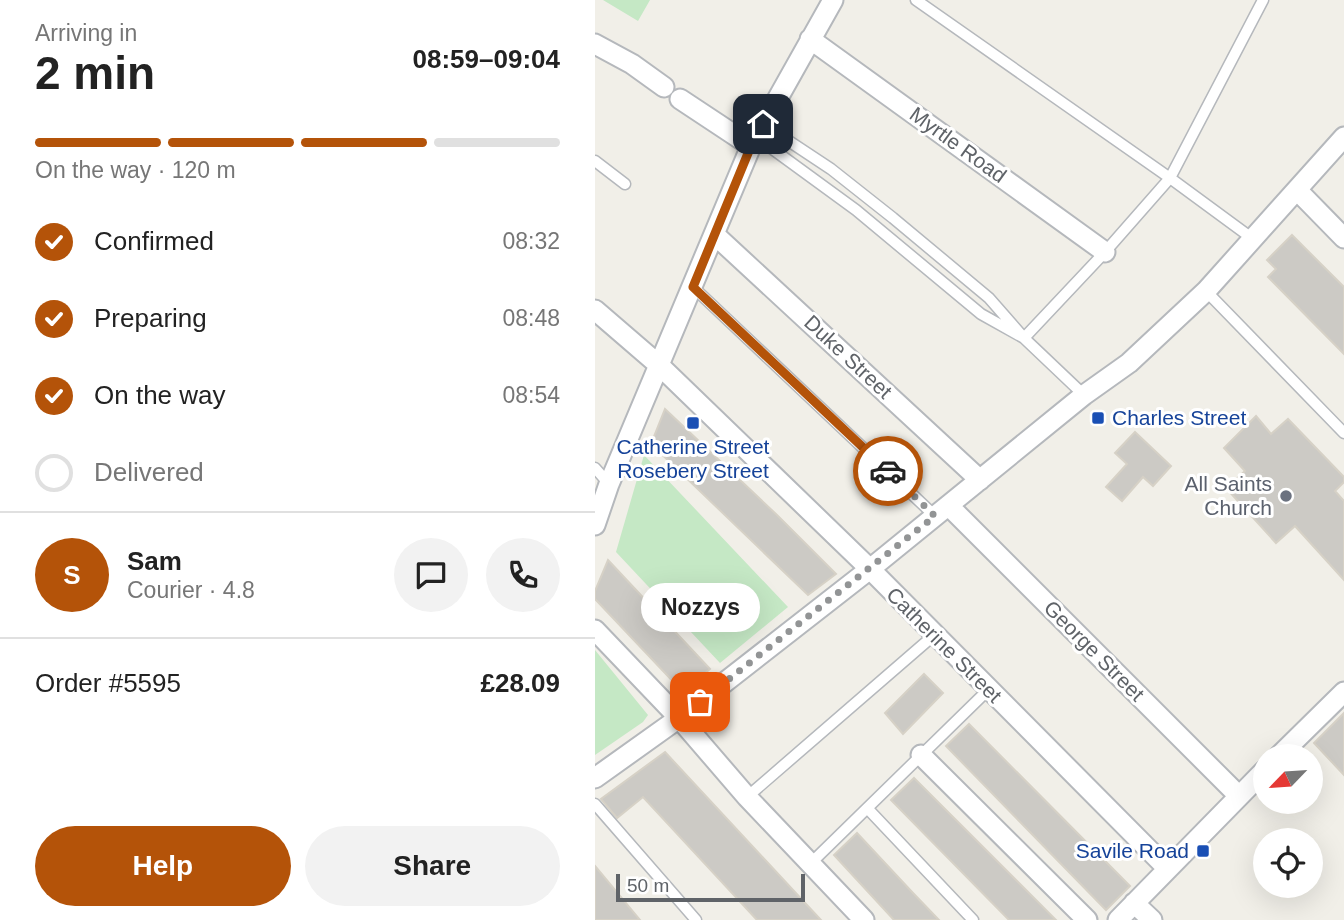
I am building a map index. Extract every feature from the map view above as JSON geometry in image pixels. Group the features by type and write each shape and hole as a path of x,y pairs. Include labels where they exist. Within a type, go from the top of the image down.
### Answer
{"street":[{"path":"595,525 609,484 757,136 832,0"},
{"name":"Myrtle Road","path":"810,38 1105,252"},
{"path":"595,44 632,64 664,87"},
{"path":"680,100 757,136"},
{"path":"595,778 679,719 870,569 1084,395 1129,363 1206,290 1344,137"},
{"path":"1297,191 1344,238"},
{"name":"Duke Street","path":"715,235 980,480"},
{"name":"Catherine Street","path":"595,310 660,366 870,569 933,636 1168,869"},
{"name":"George Street","path":"942,511 1239,796"},
{"path":"595,630 863,920"},
{"path":"1291,744 1344,692"},
{"path":"921,755 1087,920"},
{"path":"1118,920 1253,782"},
{"path":"1134,903 1152,920"}],"lane":[{"path":"916,0 1253,239"},
{"path":"1024,338 1170,178 1263,0"},
{"path":"757,136 856,210 981,314 1024,338"},
{"path":"757,136 831,169 893,218 989,298 1024,338 1084,395"},
{"path":"595,161 625,184"},
{"path":"693,287 942,511"},
{"path":"1206,290 1344,433"},
{"path":"595,468 609,484"},
{"path":"747,797 933,636"},
{"path":"811,863 988,690"},
{"path":"595,804 696,920"},
{"path":"868,809 973,920"}],"green space":[{"path":"603,0 650,0 638,21"},
{"path":"644,455 788,607 720,663 616,552"},
{"path":"595,650 648,715 643,722 595,755"}],"building":[{"path":"1292,235 1344,287 1344,354 1268,277 1276,269 1267,260"},
{"path":"665,409 836,574 808,595 651,444"},
{"name":"All Saints Church","path":"1256,416 1271,434 1288,419 1344,477 1344,482 1335,491 1344,501 1344,580 1295,526 1276,543 1226,488 1245,471 1224,448"},
{"path":"1135,432 1171,466 1153,486 1143,477 1122,501 1106,487 1127,464 1115,453"},
{"path":"608,560 710,669 683,692 595,599 595,591"},
{"path":"924,674 943,693 903,734 885,713"},
{"path":"1344,713 1344,775 1323,753 1323,744 1314,743"},
{"path":"969,724 1130,886 1106,910 946,746"},
{"path":"665,752 821,920 757,920 643,797 617,818 601,799"},
{"path":"914,778 1056,920 1009,920 891,800"},
{"path":"857,833 939,920 894,920 834,855"},
{"path":"595,866 640,920 595,920"}],"way so far":[{"path":"700,702 935,516 888,471"}],"place":[{"name":"Charles Street","path":"1098,418"},
{"name":"Catherine Street Rosebery Street","path":"693,423"},
{"name":"All Saints Church","path":"1286,496"},
{"name":"Nozzys","path":"700,702"},
{"name":"Savile Road","path":"1203,851"}],"route":[{"path":"763,124 751,146 693,287 888,471"}]}
